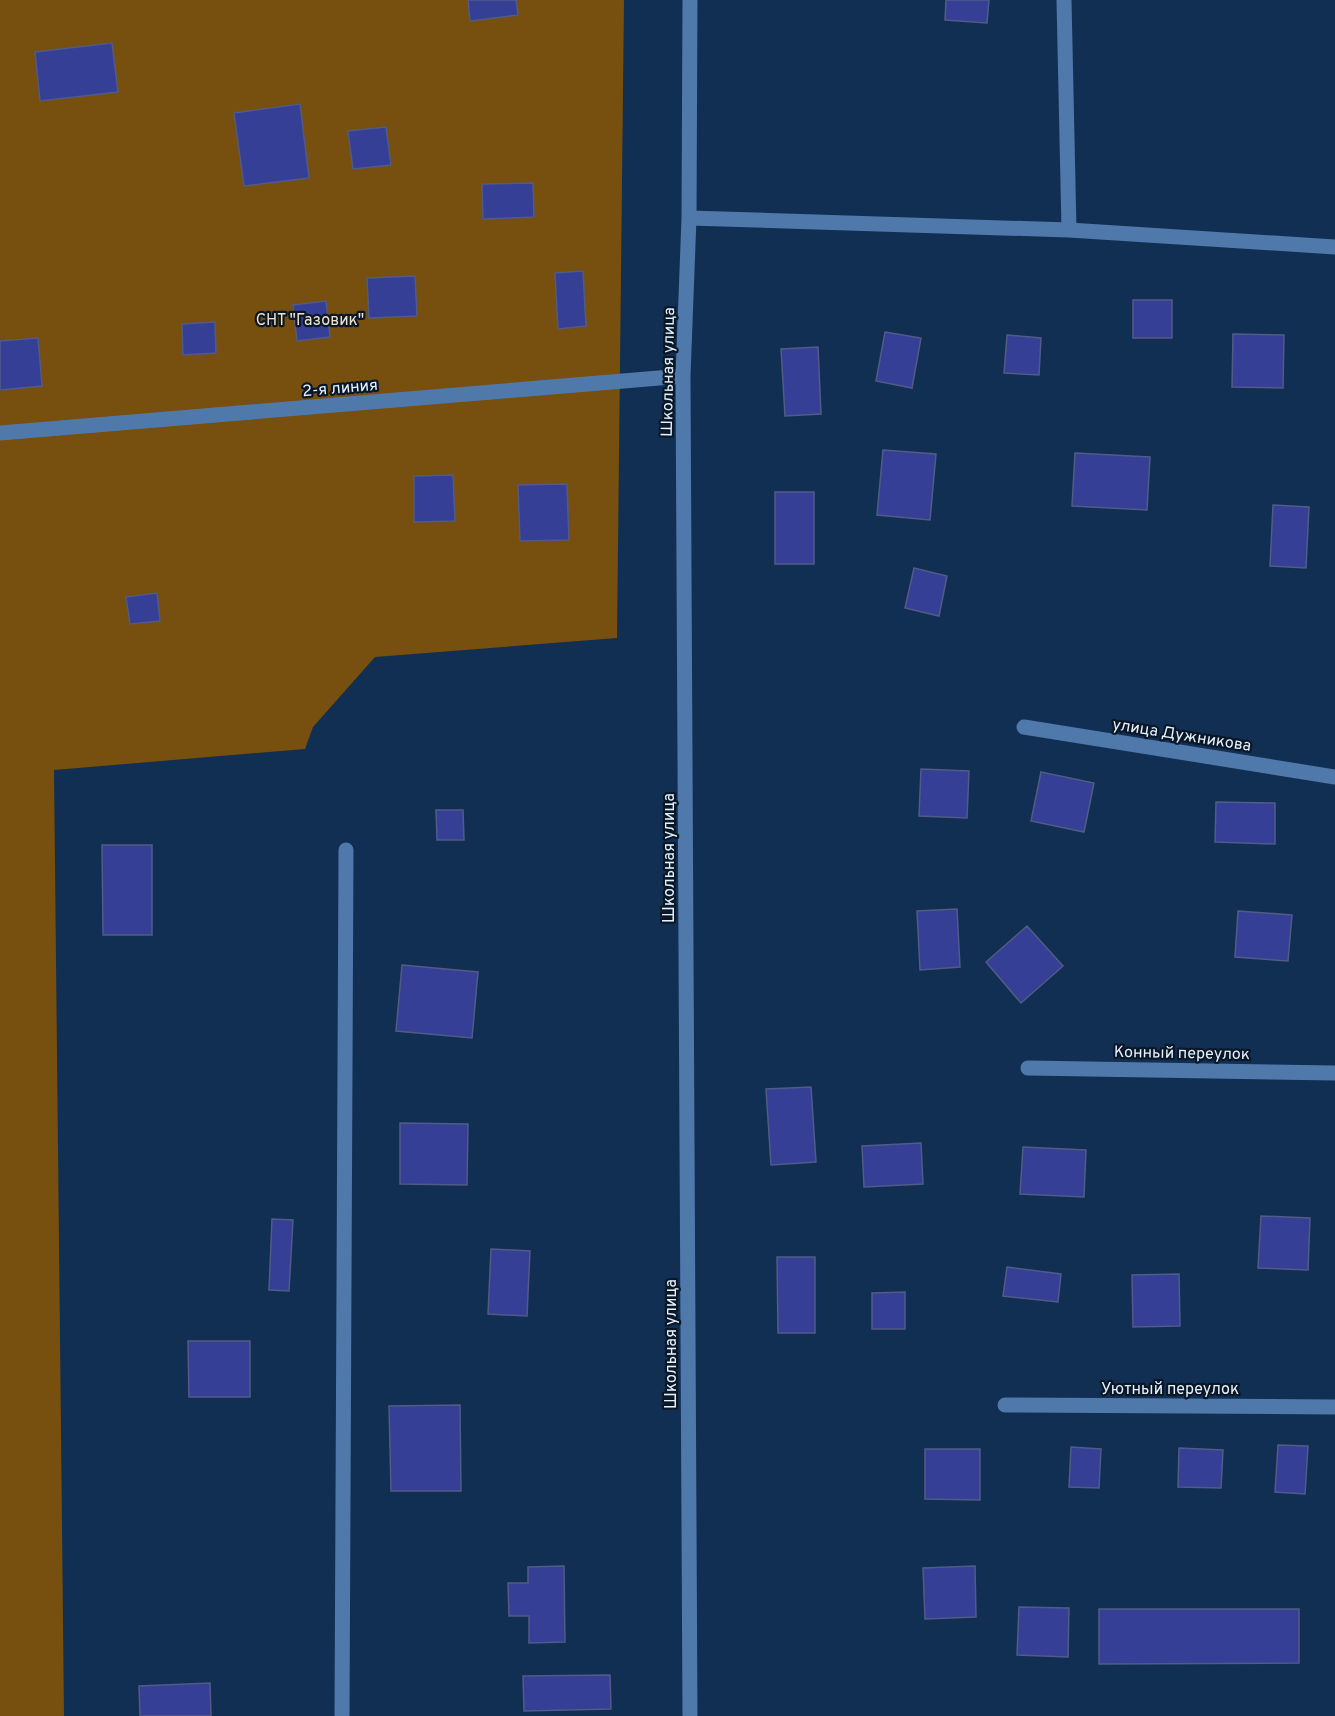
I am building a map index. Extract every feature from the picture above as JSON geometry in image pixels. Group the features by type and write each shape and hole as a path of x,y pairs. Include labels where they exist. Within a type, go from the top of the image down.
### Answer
{"street":[{"name":"Школьная улица","path":"690,0 689,218 683,376 690,1716"},
{"path":"1064,0 1069,230"},
{"path":"689,218 1069,230 1335,247"},
{"name":"2-я линия","path":"0,433 683,376"},
{"name":"улица Дужникова","path":"1024,727 1335,777"},
{"path":"342,1716 346,850"},
{"name":"Конный переулок","path":"1028,1068 1335,1073"},
{"name":"Уютный переулок","path":"1005,1405 1335,1407"}],"green space":[{"name":"СНТ \"Газовик\"","path":"0,0 624,0 617,638 375,657 313,727 305,749 54,770 64,1716 0,1716"}],"building":[{"path":"468,0 516,0 518,15 470,21"},
{"path":"946,0 989,0 987,23 945,20"},
{"path":"112,43 118,92 40,101 35,52"},
{"path":"300,104 309,178 244,186 234,113"},
{"path":"386,127 391,165 353,169 348,131"},
{"path":"533,183 534,217 483,219 482,184"},
{"path":"583,271 586,326 558,329 555,273"},
{"path":"415,276 417,316 369,318 367,278"},
{"path":"1133,300 1172,300 1172,338 1133,338"},
{"path":"326,301 330,337 297,341 293,305"},
{"path":"215,322 216,353 183,355 182,324"},
{"path":"885,332 921,338 912,388 876,381"},
{"path":"1233,334 1284,335 1283,388 1232,387"},
{"path":"1007,335 1041,338 1039,375 1004,373"},
{"path":"38,338 42,386 0,390 0,341"},
{"path":"818,347 821,414 785,416 781,349"},
{"path":"883,450 936,454 930,520 877,515"},
{"path":"1075,453 1150,457 1147,510 1072,506"},
{"path":"453,475 455,521 414,522 414,476"},
{"path":"567,484 569,540 520,541 518,485"},
{"path":"775,492 814,492 814,564 775,564"},
{"path":"1273,505 1309,507 1306,568 1270,566"},
{"path":"914,568 947,576 939,616 905,608"},
{"path":"157,593 160,621 130,624 126,597"},
{"path":"921,769 969,771 967,818 919,816"},
{"path":"1041,772 1094,783 1084,832 1031,821"},
{"path":"1216,802 1275,803 1275,844 1215,842"},
{"path":"436,810 463,810 464,840 437,840"},
{"path":"102,845 152,845 152,935 103,935"},
{"path":"957,909 960,967 920,970 917,911"},
{"path":"1238,911 1292,915 1288,961 1235,957"},
{"path":"1027,926 1063,966 1021,1003 986,962"},
{"path":"402,965 478,972 472,1038 396,1031"},
{"path":"811,1087 816,1162 771,1165 766,1089"},
{"path":"400,1123 468,1124 467,1185 400,1184"},
{"path":"921,1143 923,1184 864,1187 862,1146"},
{"path":"1023,1147 1086,1150 1084,1197 1020,1194"},
{"path":"1261,1216 1310,1218 1308,1270 1258,1268"},
{"path":"272,1219 293,1220 289,1291 269,1290"},
{"path":"491,1249 530,1251 527,1316 488,1314"},
{"path":"777,1257 815,1257 815,1333 778,1333"},
{"path":"1007,1267 1061,1274 1058,1302 1003,1296"},
{"path":"1179,1274 1180,1326 1133,1327 1132,1275"},
{"path":"905,1292 905,1329 872,1329 872,1293"},
{"path":"188,1341 250,1341 250,1397 189,1397"},
{"path":"460,1405 461,1491 391,1491 389,1406"},
{"path":"1278,1445 1308,1446 1305,1494 1275,1492"},
{"path":"1071,1447 1101,1449 1099,1488 1069,1487"},
{"path":"1179,1448 1223,1450 1221,1488 1178,1487"},
{"path":"925,1449 980,1449 980,1500 925,1499"},
{"path":"564,1566 565,1642 529,1643 529,1616 509,1616 508,1583 528,1583 528,1567"},
{"path":"975,1566 976,1617 925,1619 923,1568"},
{"path":"1019,1607 1069,1608 1068,1657 1017,1655"},
{"path":"1099,1609 1299,1609 1299,1663 1099,1664"},
{"path":"610,1675 611,1709 524,1711 523,1676"},
{"path":"210,1683 211,1716 140,1716 139,1686"}]}
